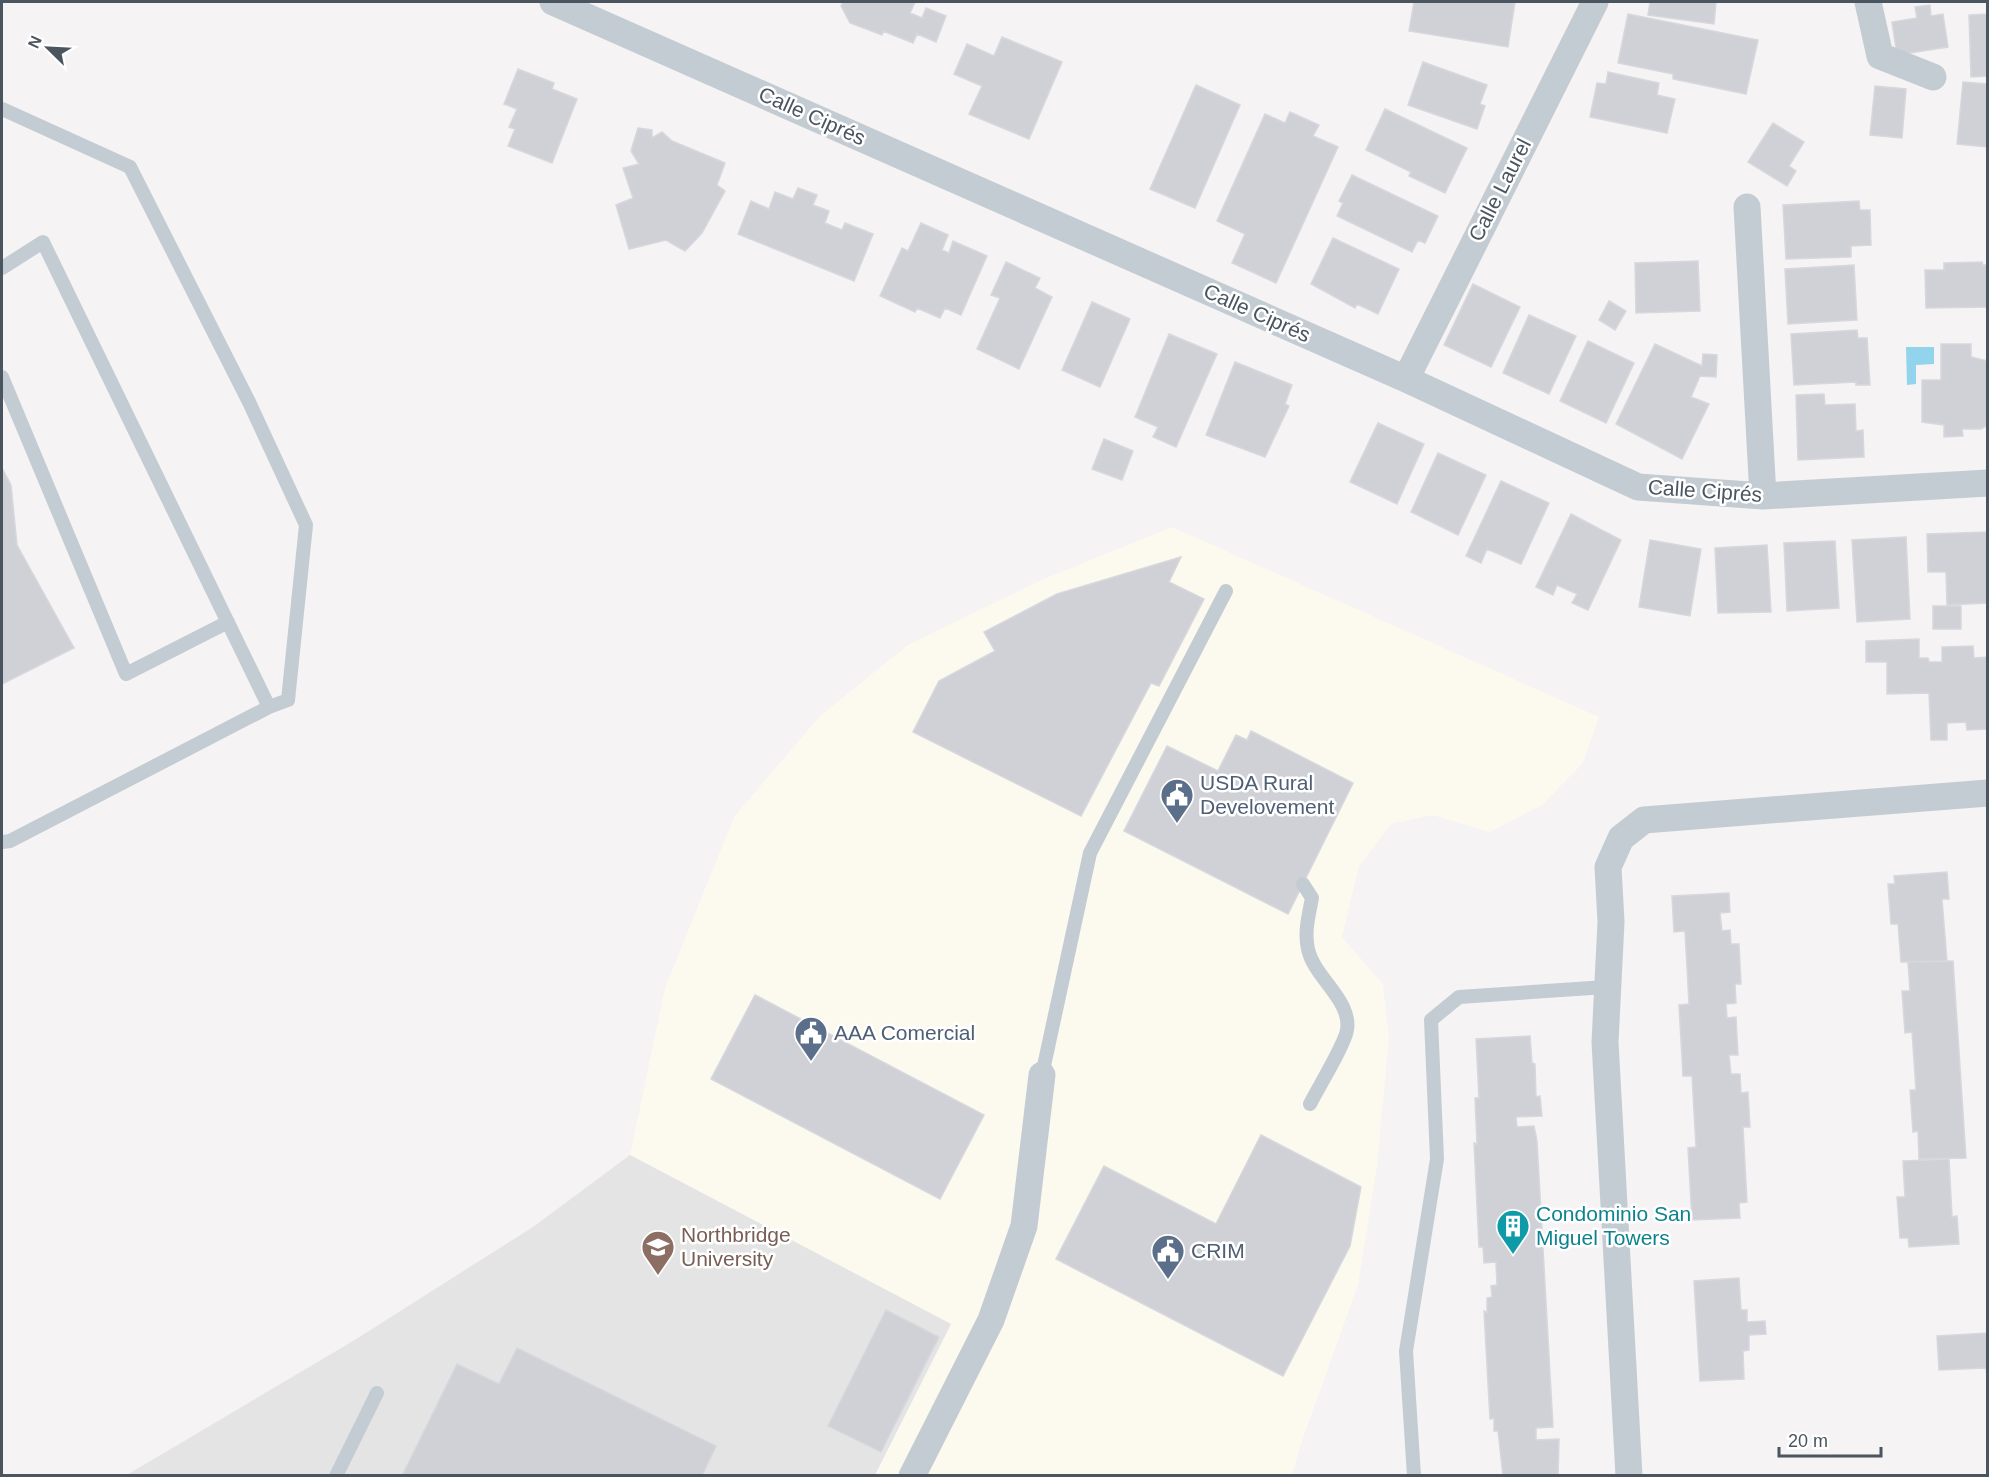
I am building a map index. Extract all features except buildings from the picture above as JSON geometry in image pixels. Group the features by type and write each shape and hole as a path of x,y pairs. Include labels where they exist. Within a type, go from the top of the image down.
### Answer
{"street":[{"name":"Calle Ciprés","path":"553,2 1406,379 1638,487 1763,496 1988,483"},
{"name":"Calle Laurel","path":"1406,379 1595,2"},
{"path":"1868,2 1880,56 1933,77"},
{"path":"1747,207 1763,496"},
{"path":"1629,1476 1605,1042 1611,922 1608,867 1621,838 1644,820 1988,793"},
{"path":"912,1476 991,1320 1023,1226 1042,1076"}],"lane":[{"path":"2,109 130,167 249,402 306,525 288,700 269,707 10,841 2,842"},
{"path":"2,268 43,242 269,707"},
{"path":"2,377 126,674 228,622"},
{"path":"1042,1076 1090,852 1226,591"},
{"path":"1303,884 1312,898 1307,922 1308,950 1326,984 1346,1007 1347,1030 1310,1104"},
{"path":"1414,1476 1406,1351 1437,1159 1431,1020 1459,997 1606,987"},
{"path":"336,1476 377,1393"}],"shaded area":[{"path":"1172,527 1599,717 1583,763 1542,805 1490,832 1432,815 1391,824 1359,866 1342,937 1383,984 1389,1038 1377,1166 1358,1285 1292,1475 875,1475 951,1324 630,1155 665,988 734,817 820,716 908,645 1039,581"},
{"name":"Northbridge University","path":"630,1155 951,1324 875,1475 125,1476 353,1341 533,1227"}],"water":[{"path":"1906,347 1934,347 1934,364 1916,365 1916,384 1907,385"}],"place":[{"name":"USDA Rural Develovement","path":"1177,824"},
{"name":"AAA Comercial","path":"811,1062"},
{"name":"Condominio San Miguel Towers","path":"1513,1255"},
{"name":"Northbridge University","path":"658,1276"},
{"name":"CRIM","path":"1168,1280"}]}
